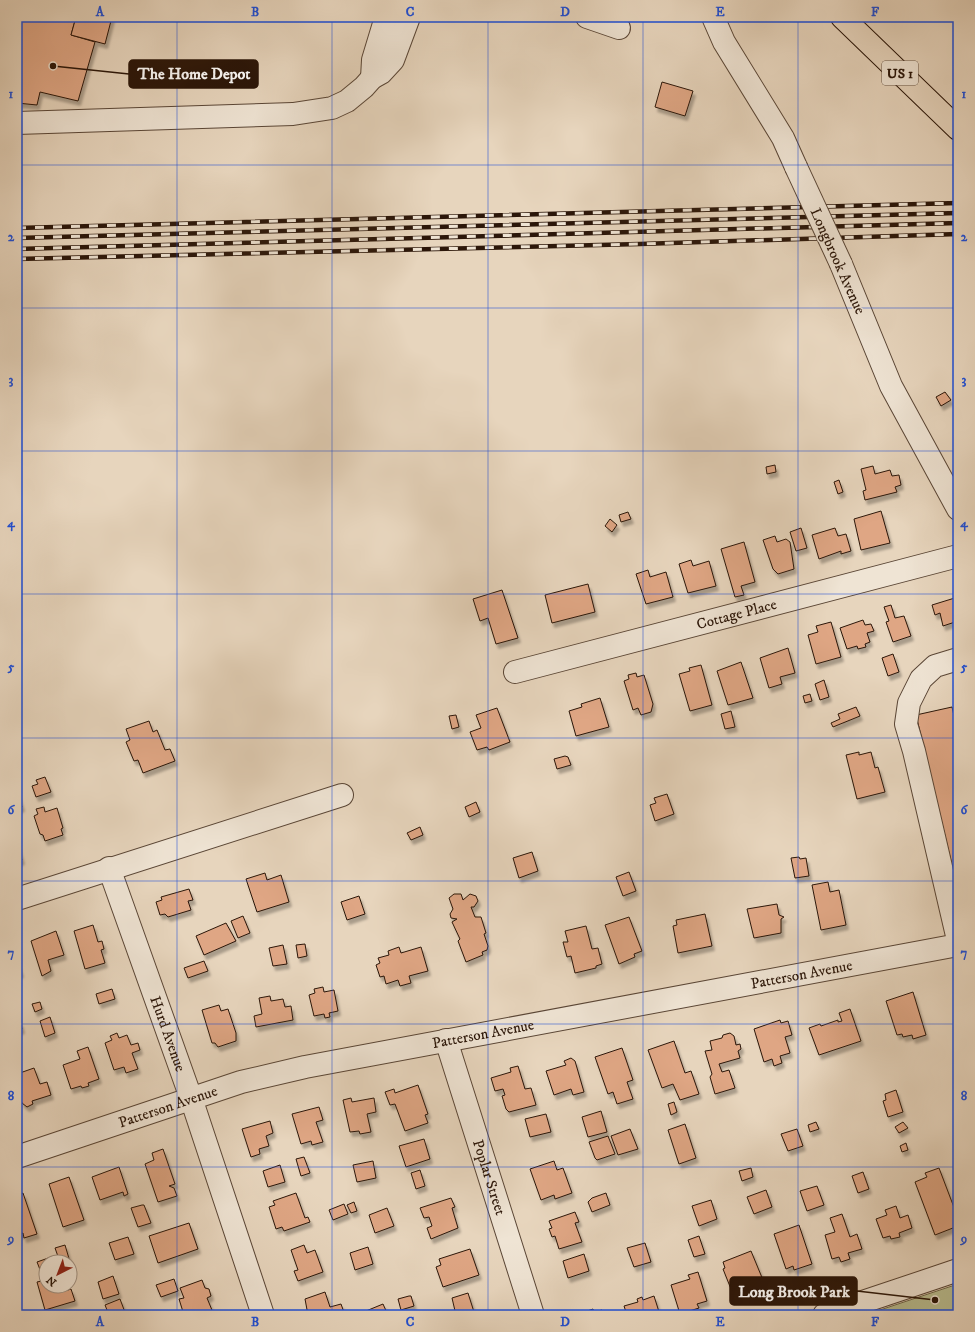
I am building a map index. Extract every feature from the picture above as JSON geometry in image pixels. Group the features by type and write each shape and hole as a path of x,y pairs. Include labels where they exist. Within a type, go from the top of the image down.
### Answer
{"main road":[{"name":"US 1","path":"842,17 958,129"}],"street":[{"path":"372,78 373,60 386,17"},
{"path":"17,123 300,113 332,108 347,101 364,87 372,78 381,73 393,60 409,17"},
{"path":"587,17 619,28"},
{"name":"Longbrook Avenue","path":"713,17 724,42 783,138 841,264 891,386 958,509"},
{"name":"Cottage Place","path":"515,672 958,556"},
{"path":"958,659 935,666 921,679 909,703 906,724 914,751 958,940"},
{"path":"17,899 109,868 342,795"},
{"name":"Hurd Avenue","path":"109,868 191,1098 263,1315"},
{"name":"Patterson Avenue","path":"17,1157 241,1082 298,1068 958,944"},
{"name":"Poplar Street","path":"446,1040 533,1315"},
{"path":"824,1315 958,1270"}],"green space":[{"path":"958,1284 958,1315 865,1315"}],"building":[{"path":"17,17 76,17 71,35 95,42 78,101 40,92 37,105 17,103"},
{"path":"76,17 112,17 105,44 71,35"},
{"path":"662,82 693,91 685,116 655,107"},
{"path":"945,392 951,400 941,406 936,397"},
{"path":"775,465 776,472 767,474 766,467"},
{"path":"873,466 875,474 890,470 892,476 899,475 901,485 895,487 897,492 865,500 863,491 866,490 861,469"},
{"path":"839,480 843,492 838,494 834,482"},
{"path":"881,511 890,543 861,550 854,519"},
{"path":"628,512 631,519 621,522 619,515"},
{"path":"610,519 617,525 612,532 605,526"},
{"path":"801,528 807,548 796,551 790,532"},
{"path":"835,528 838,536 846,534 851,551 841,554 841,551 819,559 812,535"},
{"path":"775,536 777,542 786,539 790,542 794,569 778,574 773,569 763,540"},
{"path":"744,542 755,582 741,586 744,595 735,597 721,549"},
{"path":"691,560 693,566 709,561 716,586 688,593 679,564"},
{"path":"648,570 650,577 666,572 673,597 646,604 636,574"},
{"path":"588,584 595,612 552,623 545,595"},
{"path":"502,590 518,638 496,644 488,618 480,621 473,599"},
{"path":"958,597 958,621 943,626 940,613 935,615 932,605"},
{"path":"891,605 895,618 904,616 911,636 893,642 886,622 889,621 884,607"},
{"path":"863,620 865,625 871,624 874,631 867,633 870,642 865,644 866,647 858,649 857,646 847,649 840,628"},
{"path":"831,622 841,657 816,664 808,635 818,632 816,626"},
{"path":"788,648 795,673 780,677 782,684 769,688 760,658"},
{"path":"893,654 899,672 888,676 882,658"},
{"path":"741,662 753,698 728,705 717,671"},
{"path":"701,665 712,705 690,711 679,674 690,671 689,668"},
{"path":"636,673 637,677 644,675 653,704 651,712 641,715 638,708 633,710 624,681 629,679 628,675"},
{"path":"824,680 829,697 820,700 815,684"},
{"path":"810,694 812,701 805,703 803,696"},
{"path":"600,698 609,727 576,736 569,711 582,707 581,704"},
{"path":"856,707 860,716 833,727 831,723 840,719 838,714"},
{"path":"952,707 958,733 958,738 955,739 958,750 958,890 916,715"},
{"path":"497,708 510,742 489,750 487,747 477,750 470,732 481,728 476,715"},
{"path":"731,711 735,727 725,729 721,714"},
{"path":"456,715 459,727 452,729 449,716"},
{"path":"149,721 153,732 157,730 165,750 170,749 175,761 143,773 138,760 134,761 126,742 130,740 126,729"},
{"path":"859,752 859,755 871,752 875,768 878,767 885,792 857,799 846,755"},
{"path":"565,756 568,757 571,765 557,769 554,759"},
{"path":"45,777 51,792 36,797 32,786 38,784 36,780"},
{"path":"17,792 22,807 17,809"},
{"path":"667,794 674,814 655,821 650,805 656,803 654,798"},
{"path":"476,802 480,812 469,817 465,807"},
{"path":"44,807 45,812 57,808 63,828 61,829 63,835 45,841 43,835 40,834 34,816 38,814 36,809"},
{"path":"420,827 423,835 411,840 407,833"},
{"path":"17,844 22,860 17,862"},
{"path":"532,852 538,871 519,878 513,858"},
{"path":"799,857 800,859 806,858 809,876 795,878 791,858"},
{"path":"629,872 636,891 623,896 616,877"},
{"path":"265,873 267,880 281,875 289,902 257,912 246,879"},
{"path":"828,882 830,892 839,890 846,925 821,930 812,885"},
{"path":"189,889 193,900 188,901 191,910 168,917 165,914 160,915 156,902 162,900 161,897"},
{"path":"454,894 461,894 463,900 470,894 476,896 478,901 474,907 471,907 475,917 481,917 486,933 484,934 488,946 487,950 482,952 483,955 466,962 458,941 460,939 452,922 457,919 451,918 450,914 453,909 449,898"},
{"path":"359,896 365,914 347,920 341,902"},
{"path":"777,904 779,915 784,917 781,919 781,933 754,938 747,909"},
{"path":"705,914 712,946 678,953 673,926 677,925 676,920"},
{"path":"243,916 250,933 238,938 231,921"},
{"path":"629,917 642,951 634,954 635,957 619,964 605,925"},
{"path":"226,923 236,941 204,955 196,936"},
{"path":"93,925 98,942 102,941 104,949 101,950 105,963 85,969 74,931"},
{"path":"586,926 592,949 598,948 602,964 596,966 596,968 575,973 571,956 567,957 563,942 568,942 565,931"},
{"path":"56,931 64,955 48,960 51,971 42,976 31,941"},
{"path":"305,944 307,956 298,958 296,945"},
{"path":"283,945 287,964 273,966 269,948"},
{"path":"399,947 401,953 421,947 428,971 409,976 411,983 400,986 398,980 386,984 384,976 380,977 376,965 380,963 378,958 389,955 388,951"},
{"path":"204,961 208,971 188,978 184,968"},
{"path":"17,962 21,973 17,974"},
{"path":"323,987 324,992 334,990 338,1011 329,1013 330,1017 325,1018 324,1014 314,1016 309,995 315,993 314,989"},
{"path":"112,989 115,999 99,1004 96,994"},
{"path":"913,992 926,1035 913,1039 912,1035 903,1037 902,1034 897,1035 886,1001"},
{"path":"270,996 271,1001 283,999 285,1007 291,1006 293,1020 256,1027 254,1016 262,1014 259,998"},
{"path":"40,1002 42,1009 35,1012 32,1004"},
{"path":"219,1005 221,1011 228,1009 236,1033 236,1041 218,1047 215,1043 212,1043 202,1010"},
{"path":"850,1009 861,1041 819,1055 809,1028 820,1024 821,1026 838,1020 838,1022 842,1021 839,1013"},
{"path":"50,1017 55,1033 45,1037 40,1021"},
{"path":"780,1020 781,1023 788,1021 792,1035 785,1037 790,1053 780,1056 782,1063 774,1066 772,1059 764,1062 754,1029"},
{"path":"20,1022 22,1029 17,1031 17,1023"},
{"path":"117,1033 119,1038 127,1035 131,1045 138,1043 140,1050 132,1053 138,1069 126,1073 124,1067 114,1070 105,1043 112,1040 110,1036"},
{"path":"730,1033 734,1036 736,1045 740,1044 741,1049 738,1051 740,1058 719,1064 722,1072 729,1070 735,1088 715,1094 710,1077 712,1074 705,1051 712,1050 710,1041 722,1038 723,1035"},
{"path":"674,1041 685,1073 691,1071 699,1094 680,1100 673,1084 662,1088 648,1050"},
{"path":"88,1047 99,1079 88,1083 89,1086 82,1088 81,1086 71,1089 63,1065 80,1059 77,1051"},
{"path":"622,1048 633,1080 627,1082 633,1099 617,1104 613,1092 608,1094 595,1057"},
{"path":"571,1058 575,1061 584,1092 573,1095 571,1089 554,1095 546,1071 566,1065 564,1061"},
{"path":"518,1066 525,1089 531,1088 536,1105 509,1112 506,1109 502,1096 505,1095 503,1089 495,1091 491,1078 511,1072 510,1068"},
{"path":"34,1068 40,1084 47,1082 51,1095 32,1101 33,1104 27,1107 22,1103 17,1088 17,1074"},
{"path":"418,1085 428,1114 425,1115 428,1123 405,1131 395,1104 390,1105 385,1092 394,1089 395,1093"},
{"path":"896,1090 903,1112 888,1117 883,1101 886,1100 885,1094"},
{"path":"351,1098 352,1102 374,1098 376,1112 367,1114 371,1132 360,1134 359,1131 350,1132 343,1100"},
{"path":"674,1102 677,1112 671,1115 668,1104"},
{"path":"319,1107 323,1120 316,1122 323,1142 312,1145 311,1141 301,1144 292,1114"},
{"path":"601,1111 607,1132 588,1137 582,1117"},
{"path":"546,1114 551,1132 530,1137 525,1119"},
{"path":"270,1121 273,1133 266,1136 269,1146 259,1149 260,1154 251,1157 242,1129"},
{"path":"816,1122 819,1129 810,1132 808,1125"},
{"path":"903,1122 908,1128 899,1133 895,1127"},
{"path":"685,1124 696,1158 679,1164 668,1130"},
{"path":"630,1129 638,1149 618,1155 611,1136"},
{"path":"797,1129 803,1146 788,1151 781,1134"},
{"path":"608,1136 615,1154 597,1160 589,1142"},
{"path":"424,1139 430,1159 406,1167 399,1146"},
{"path":"906,1143 908,1150 902,1152 900,1146"},
{"path":"163,1149 175,1184 169,1186 174,1188 177,1196 158,1202 145,1164 154,1160 152,1153"},
{"path":"304,1157 310,1173 301,1176 296,1159"},
{"path":"373,1161 376,1178 357,1182 353,1165"},
{"path":"554,1161 557,1170 563,1168 572,1193 555,1199 554,1195 541,1200 530,1169"},
{"path":"280,1165 285,1182 268,1187 263,1171"},
{"path":"119,1167 128,1194 124,1196 123,1192 100,1200 92,1177"},
{"path":"751,1168 753,1177 742,1181 739,1171"},
{"path":"939,1168 958,1218 958,1226 935,1235 915,1182 927,1177 925,1173"},
{"path":"420,1170 425,1186 416,1189 411,1173"},
{"path":"863,1172 869,1189 858,1193 852,1176"},
{"path":"69,1177 84,1220 63,1227 49,1184"},
{"path":"817,1186 824,1205 807,1211 800,1191"},
{"path":"766,1190 772,1207 754,1214 747,1197"},
{"path":"23,1193 37,1234 24,1238 23,1233 17,1235 17,1195"},
{"path":"296,1193 305,1218 308,1217 310,1222 284,1231 282,1227 276,1229 269,1207 275,1205 273,1201"},
{"path":"606,1193 610,1205 592,1212 588,1202 592,1198"},
{"path":"451,1198 455,1207 452,1208 458,1228 431,1239 427,1228 432,1226 429,1217 424,1218 420,1208"},
{"path":"711,1200 717,1219 699,1226 692,1206"},
{"path":"354,1202 357,1211 351,1213 347,1205"},
{"path":"344,1204 348,1214 333,1220 329,1210"},
{"path":"144,1205 151,1223 138,1227 131,1208"},
{"path":"896,1206 900,1218 908,1215 912,1228 899,1233 900,1237 891,1239 890,1236 883,1238 876,1219 887,1215 885,1210"},
{"path":"387,1208 394,1226 375,1233 369,1215"},
{"path":"575,1212 579,1222 575,1223 582,1242 559,1249 555,1236 552,1237 549,1229 552,1228 549,1221"},
{"path":"842,1214 850,1237 857,1234 862,1249 848,1253 850,1259 841,1262 839,1257 832,1259 825,1235 835,1232 830,1218"},
{"path":"189,1223 198,1249 158,1263 149,1236"},
{"path":"799,1225 812,1264 794,1270 793,1266 786,1269 774,1234"},
{"path":"699,1236 705,1254 694,1257 688,1240"},
{"path":"128,1237 134,1254 115,1260 109,1243"},
{"path":"645,1243 651,1262 634,1267 627,1248"},
{"path":"65,1245 68,1254 57,1254 55,1248"},
{"path":"304,1245 307,1253 315,1250 323,1272 298,1281 294,1271 298,1270 291,1250"},
{"path":"368,1247 373,1264 355,1270 350,1253"},
{"path":"470,1249 479,1275 443,1287 436,1267 441,1265 439,1259"},
{"path":"751,1251 763,1280 733,1294 723,1269 725,1268 723,1262"},
{"path":"584,1254 589,1271 568,1278 563,1261"},
{"path":"698,1272 707,1301 697,1304 699,1308 680,1314 671,1285 690,1279 688,1275"},
{"path":"113,1276 119,1294 103,1299 98,1282"},
{"path":"174,1279 178,1291 161,1297 156,1285"},
{"path":"202,1280 205,1288 209,1289 211,1296 207,1298 214,1315 200,1315 199,1312 184,1315 179,1299 184,1298 180,1288"},
{"path":"325,1292 330,1307 341,1304 345,1315 308,1315 305,1299"},
{"path":"468,1293 474,1312 456,1315 452,1298"},
{"path":"40,1294 73,1294 75,1301 45,1310"},
{"path":"411,1296 414,1306 401,1310 398,1299"},
{"path":"654,1296 660,1315 627,1315 624,1306 638,1302 637,1299 642,1297 643,1300"},
{"path":"120,1299 126,1315 109,1315 105,1305"},
{"path":"383,1304 388,1315 368,1315 366,1311"},
{"path":"593,1309 594,1312 602,1310 603,1315 576,1315"}],"railway":[{"path":"17,228 958,203"},
{"path":"17,238 958,213"},
{"path":"17,249 958,223"},
{"path":"17,259 640,244 958,234"}],"place":[{"name":"The Home Depot","path":"53,66"},
{"name":"Long Brook Park","path":"935,1300"}]}
